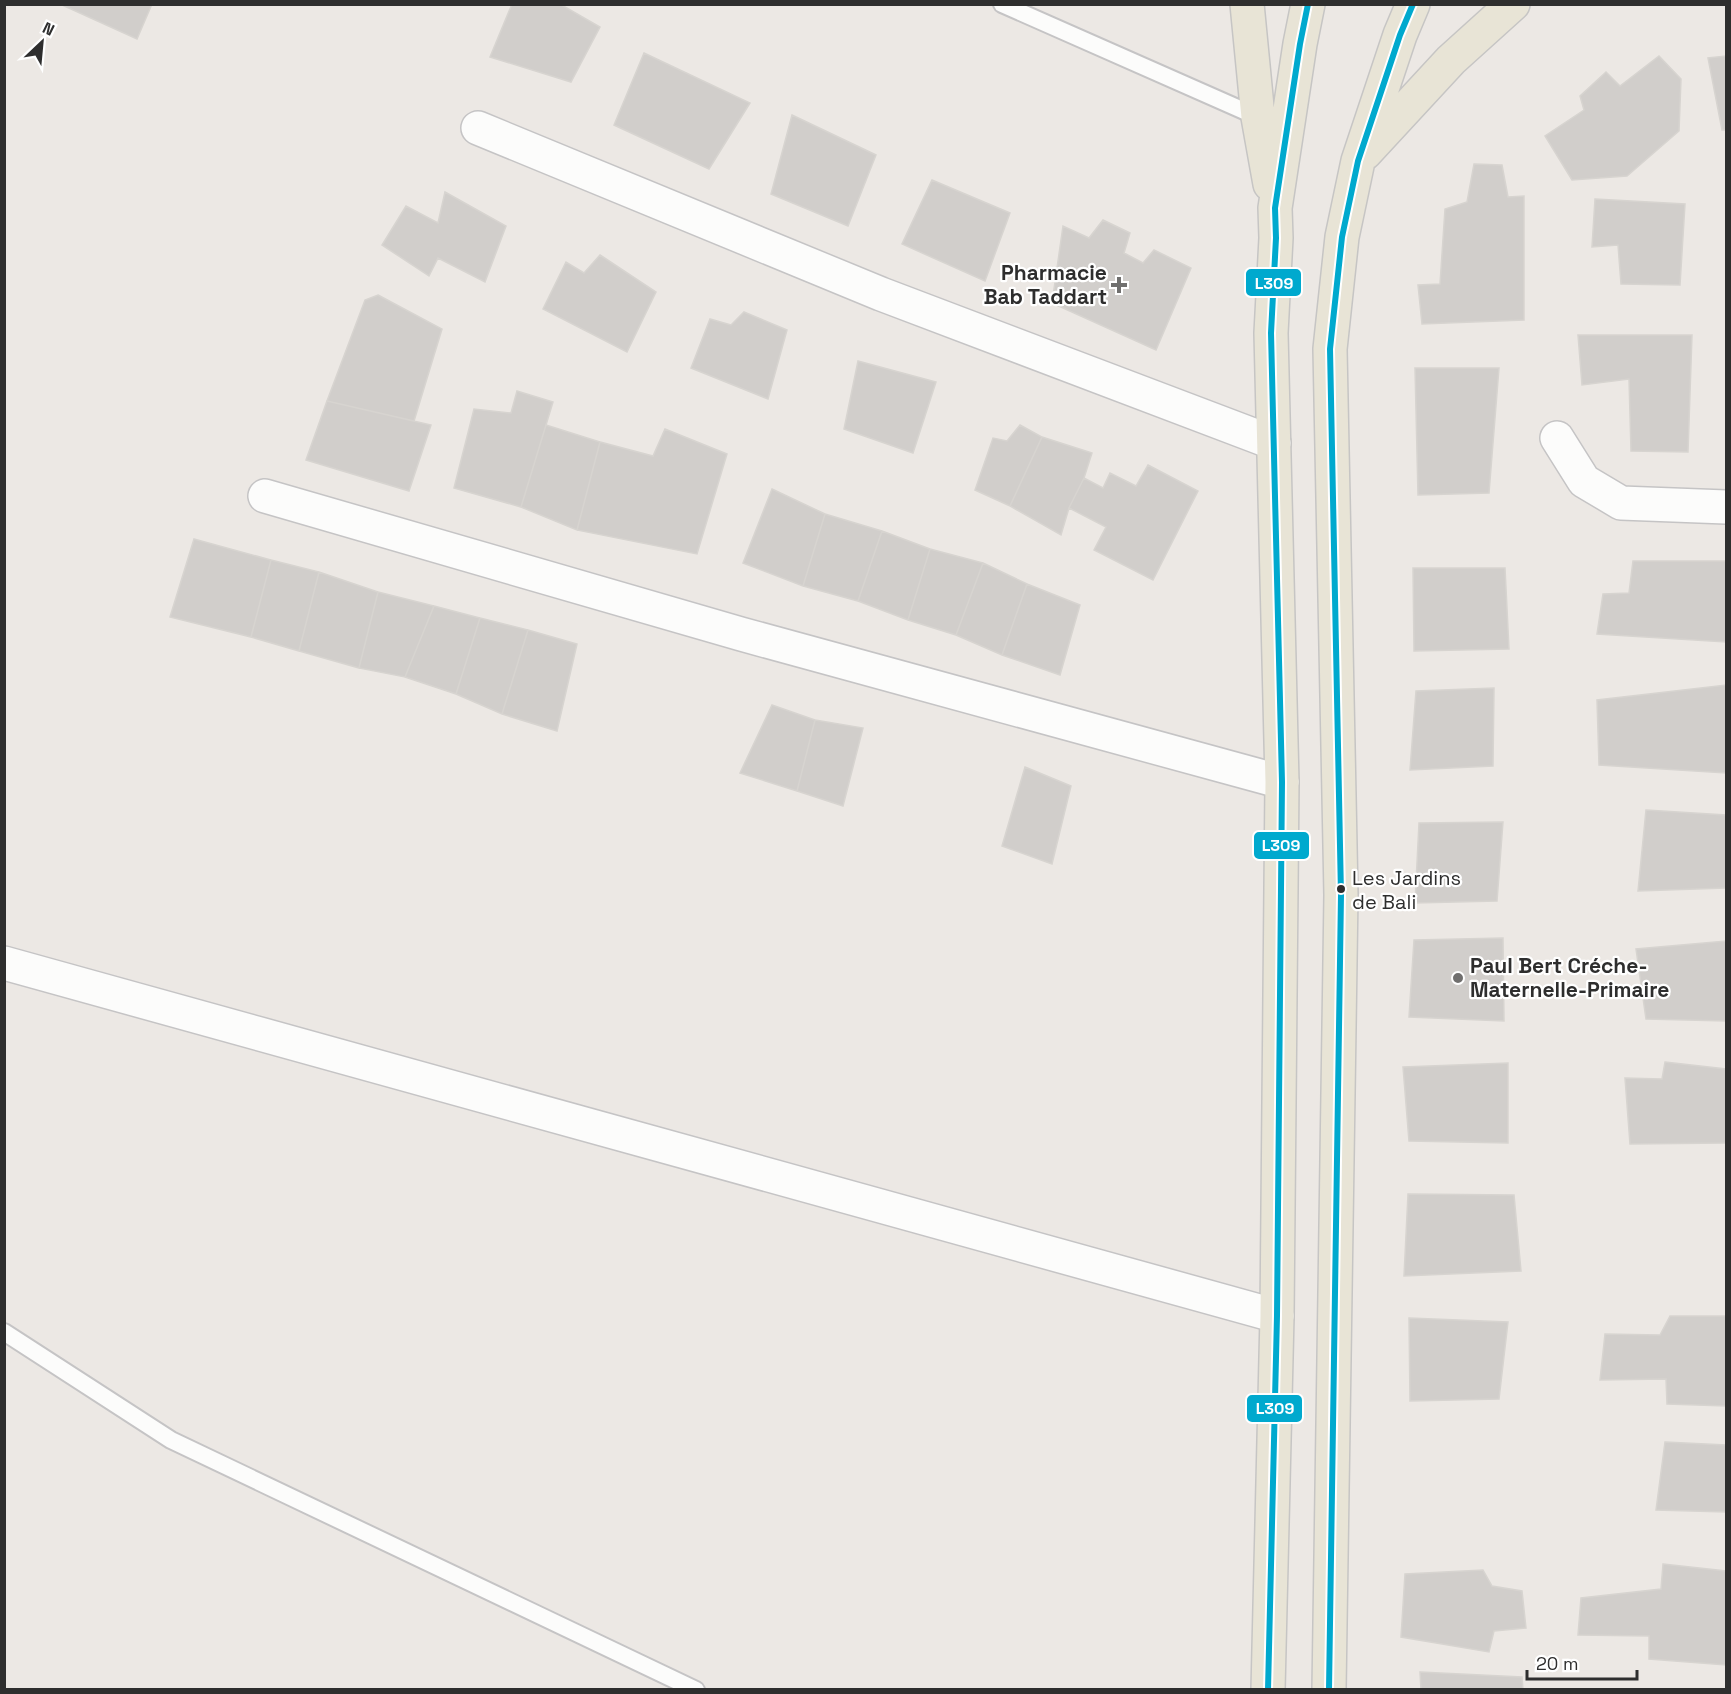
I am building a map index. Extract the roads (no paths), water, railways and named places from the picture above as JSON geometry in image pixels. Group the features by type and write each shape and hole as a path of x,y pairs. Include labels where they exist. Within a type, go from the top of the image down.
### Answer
{"main road":[{"path":"1246,4 1258,117 1275,208 1276,238 1271,333 1282,782 1277,1316 1268,1689"},
{"path":"1275,208 1308,4"},
{"path":"1329,1689 1341,895 1330,349 1342,237 1358,161 1400,35 1413,4"},
{"path":"1358,161 1451,60 1514,4"}],"street":[{"path":"478,128 881,294 1274,443"},
{"path":"1557,438 1584,481 1621,502 1726,507"},
{"path":"265,496 741,634 1282,782"},
{"path":"4,963 1277,1316"}],"lane":[{"path":"1002,4 1258,117"},
{"path":"4,1332 171,1440 696,1689"}],"place":[{"name":"Pharmacie Bab Taddart","path":"1119,285"},
{"name":"Les Jardins de Bali","path":"1341,889"},
{"name":"Paul Bert Créche- Maternelle-Primaire","path":"1458,978"}]}
